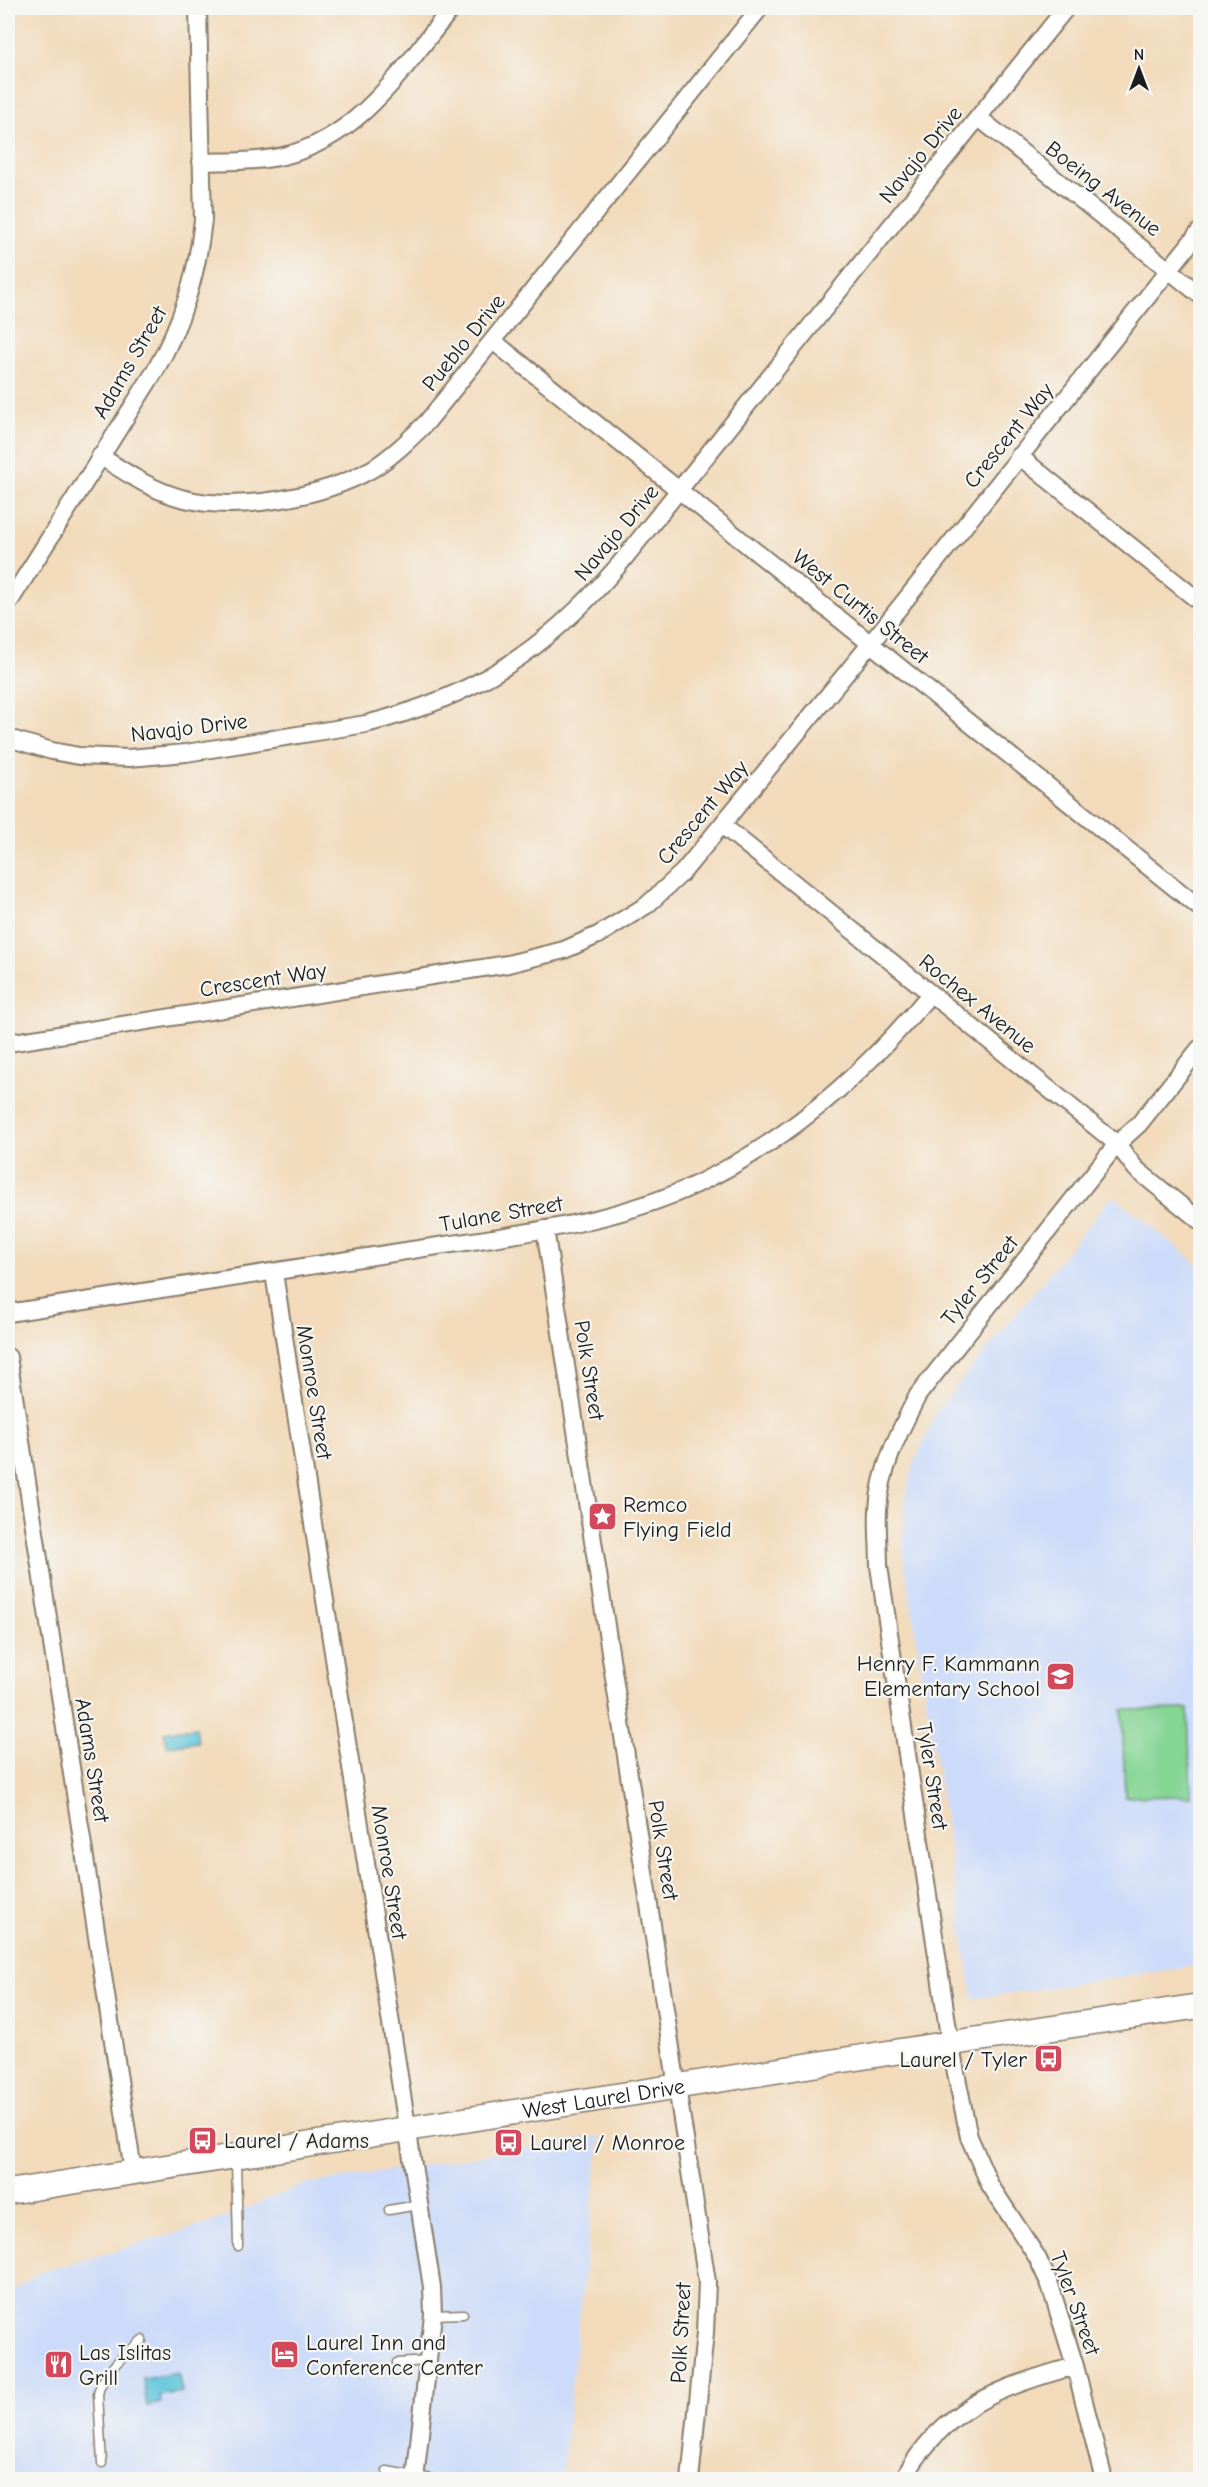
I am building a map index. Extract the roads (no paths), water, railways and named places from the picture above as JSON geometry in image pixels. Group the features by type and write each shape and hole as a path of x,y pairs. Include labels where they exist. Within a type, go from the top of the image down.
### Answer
{"main road":[{"name":"West Laurel Drive","path":"8,2192 951,2043 1200,2007"}],"street":[{"name":"Adams Street","path":"8,604 170,345 189,297 198,257 202,220 198,8"},
{"path":"201,162 268,159 299,151 327,139 375,103 452,8"},
{"name":"Pueblo Drive","path":"100,456 153,488 176,497 198,502 231,504 332,487 373,468 409,441 493,341 759,8"},
{"name":"Navajo Drive","path":"8,738 44,749 105,758 156,756 366,724 417,710 469,689 520,658 543,641 590,599 1066,8"},
{"name":"Boeing Avenue","path":"979,118 1200,295"},
{"name":"Crescent Way","path":"8,1043 508,964 546,956 598,935 647,905 682,872 723,825 1200,231"},
{"name":"West Curtis Street","path":"493,341 1200,908"},
{"path":"1019,456 1200,602"},
{"name":"Rochex Avenue","path":"723,825 1117,1144 1136,1169 1200,1221"},
{"name":"Tulane Street","path":"8,1313 546,1229 612,1215 664,1198 706,1179 782,1136 843,1087 930,994"},
{"name":"Tyler Street","path":"1104,2480 1075,2366 1055,2301 1040,2264 990,2185 976,2155 963,2110 879,1566 878,1508 888,1461 901,1427 918,1395 1117,1144 1139,1124 1200,1048"},
{"name":"Polk Street","path":"546,1229 708,2289 690,2480"},
{"name":"Monroe Street","path":"274,1273 432,2287 433,2315 416,2478"},
{"name":"Adams Street","path":"8,1357 133,2171"},
{"path":"903,2480 921,2452 937,2433 976,2402 1008,2386 1075,2366"}],"lane":[{"path":"236,2155 238,2246"},
{"path":"389,2210 418,2205"},
{"path":"433,2315 463,2314"},
{"path":"102,2463 98,2394 100,2386 113,2366 142,2340"},
{"path":"397,2363 428,2361"},
{"path":"387,2471 416,2478 438,2480"}],"water":[{"path":"196,1728 198,1742 167,1746 164,1732"},
{"path":"178,2373 182,2392 160,2395 161,2403 147,2406 143,2379"}],"place":[{"name":"Remco Flying Field","path":"602,1517"},
{"name":"Henry F. Kammann Elementary School","path":"1061,1676"},
{"name":"Laurel / Tyler","path":"1048,2059"},
{"name":"Laurel / Adams","path":"203,2140"},
{"name":"Laurel / Monroe","path":"509,2142"},
{"name":"Laurel Inn and Conference Center","path":"285,2355"},
{"name":"Las Islitas Grill","path":"58,2365"}]}
